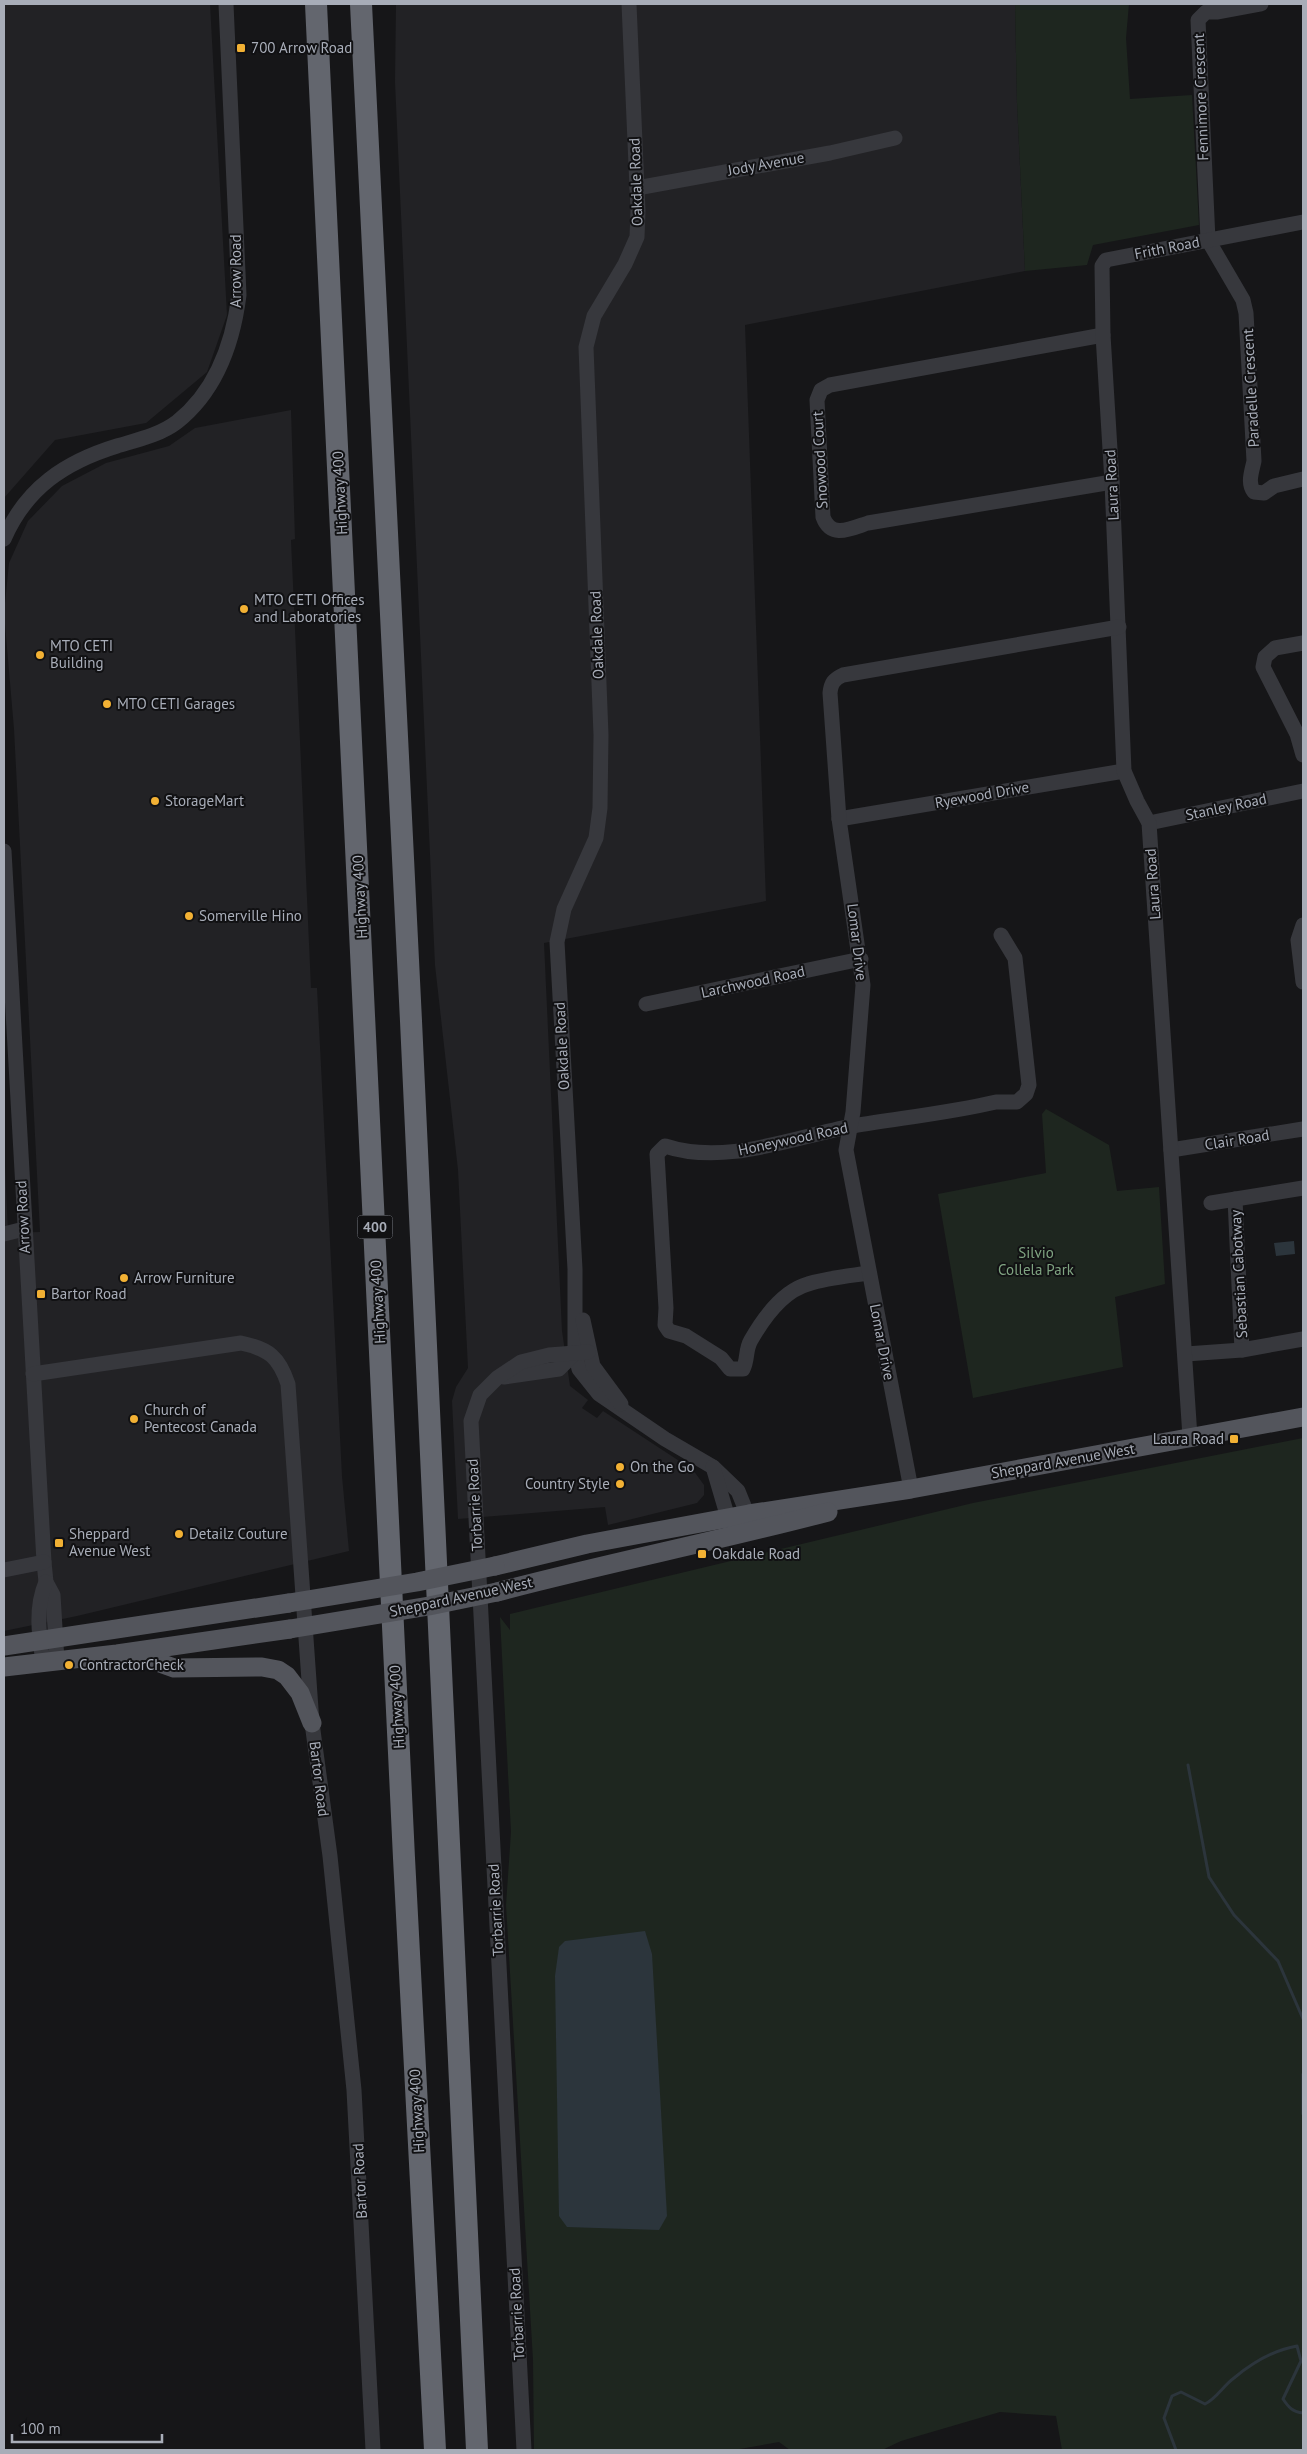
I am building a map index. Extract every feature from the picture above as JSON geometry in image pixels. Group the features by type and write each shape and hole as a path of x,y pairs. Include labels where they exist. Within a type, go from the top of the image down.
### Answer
{"highway":[{"name":"Highway 400","path":"316,4 404,1858 435,2450"},
{"path":"361,4 410,991 478,2450"}],"main road":[{"name":"Sheppard Avenue West","path":"4,1667 117,1654 290,1629 429,1606 497,1592 746,1527 911,1489 1303,1417"},
{"name":"Sheppard Avenue West","path":"4,1646 417,1582 587,1544 726,1518 746,1527"},
{"path":"117,1654 146,1658 174,1668 262,1667 278,1670 287,1676 300,1693 312,1723"}],"street":[{"name":"Arrow Road","path":"4,539 17,512 47,480 90,454 160,432 176,423 197,403 220,368 234,327 239,296 226,4"},
{"name":"Oakdale Road","path":"629,4 637,188 637,238 625,264 594,316 586,347 601,735 600,808 596,838 564,909 559,927 557,949 575,1269 582,1352 628,1413 665,1439 713,1467 738,1491 746,1527"},
{"name":"Fennimore Crescent","path":"1208,240 1198,20 1206,12 1218,12 1261,4"},
{"name":"Jody Avenue","path":"637,188 830,153 895,138"},
{"name":"Frith Road","path":"1102,335 1102,266 1106,260 1303,222"},
{"name":"Paradelle Crescent","path":"1208,240 1243,300 1246,313 1254,461 1250,484 1251,489 1254,492 1264,493 1274,486 1303,479"},
{"name":"Laura Road","path":"1102,335 1112,482 1124,771 1137,801 1149,822 1170,1150 1186,1354 1190,1437"},
{"name":"Snowood Court","path":"1102,335 830,385 821,390 817,400 823,517 826,526 832,530 841,530 868,523 1112,482"},
{"name":"Lomar Drive","path":"911,1489 846,1150 850,1127 863,985 861,959 839,819 833,713 830,693 835,678 843,675 1119,626"},
{"path":"1303,643 1275,648 1265,657 1263,667 1297,734 1303,756"},
{"name":"Ryewood Drive","path":"839,819 1124,771"},
{"name":"Stanley Road","path":"1149,822 1303,791"},
{"name":"Arrow Road","path":"4,851 24,1230 46,1582 40,1597 50,1662"},
{"path":"1303,925 1298,940 1303,982"},
{"name":"Honeywood Road","path":"869,1273 806,1284 794,1290 781,1301 760,1326 747,1348 746,1363 741,1370 730,1369 721,1358 686,1336 669,1331 665,1325 666,1299 657,1154 665,1146 686,1153 742,1151 850,1127 996,1102 1017,1102 1026,1094 1029,1085 1015,958 1002,935"},
{"name":"Larchwood Road","path":"646,1004 861,959"},
{"name":"Clair Road","path":"1170,1150 1303,1129"},
{"name":"Sebastian Cabotway","path":"1211,1203 1303,1188"},
{"name":"Sebastian Cabotway","path":"1235,1199 1242,1350"},
{"path":"4,1234 24,1230"},
{"path":"1186,1354 1242,1350 1303,1339"},
{"name":"Bartor Road","path":"33,1374 241,1343 260,1347 274,1357 283,1368 288,1384 312,1723 330,1856 354,2090 373,2450"},
{"name":"Torbarrie Road","path":"524,2450 471,1420 480,1395 497,1378 521,1362 549,1355 582,1352"},
{"path":"713,1467 726,1518"},
{"path":"4,1570 44,1562"}],"shaded area":[{"path":"4,4 210,4 227,315 207,372 146,423 55,440 4,498"},
{"path":"396,4 1015,4 1017,103 1025,271 745,325 766,901 544,943 562,1331 570,1386 588,1400 582,1408 597,1418 603,1411 693,1470 704,1485 704,1495 697,1503 608,1525 605,1507 458,1519 452,1401 456,1387 468,1368 458,1170 435,965 395,82"},
{"path":"291,410 295,539 291,540 311,988 317,988 342,1476 349,1551 77,1616 4,1631 4,1143 8,1233 40,1232 14,729 4,613 9,563 28,521 62,486 106,463 169,446 195,428"},
{"path":"1294,1241 1295,1254 1276,1256 1274,1243"},
{"path":"645,1931 652,1954 667,2216 659,2230 567,2227 559,2216 555,1976 559,1947 565,1941"}],"green space":[{"path":"1015,4 1129,4 1126,38 1130,99 1192,95 1199,225 1093,245 1087,265 1025,271 1017,103"},
{"name":"Silvio Collela Park","path":"1046,1109 1109,1145 1117,1191 1159,1187 1165,1284 1115,1297 1123,1367 973,1398 938,1194 1046,1173 1042,1114"},
{"path":"1303,1438 1303,2450 1062,2450 1056,2416 1000,2412 901,2441 882,2450 790,2450 779,2442 734,2450 534,2450 533,2360 506,1905 511,1832 500,1617 510,1630 510,1614 973,1503"}],"waterway":[{"path":"1188,1765 1209,1877 1234,1915 1278,1961 1303,2019"},
{"path":"1303,2074 1303,2114"},
{"path":"1176,2450 1164,2418 1172,2396 1181,2392 1205,2404 1213,2399 1230,2381 1256,2362 1272,2354 1297,2346 1301,2361 1283,2399 1296,2412 1303,2413"}],"place":[{"name":"700 Arrow Road","path":"241,48"},
{"name":"MTO CETI Offices and Laboratories","path":"244,609"},
{"name":"MTO CETI Building","path":"40,655"},
{"name":"MTO CETI Garages","path":"107,704"},
{"name":"StorageMart","path":"155,801"},
{"name":"Somerville Hino","path":"189,916"},
{"name":"Arrow Furniture","path":"124,1278"},
{"name":"Bartor Road","path":"41,1294"},
{"name":"Church of Pentecost Canada","path":"134,1419"},
{"name":"Laura Road","path":"1234,1439"},
{"name":"On the Go","path":"620,1467"},
{"name":"Country Style","path":"620,1484"},
{"name":"Detailz Couture","path":"179,1534"},
{"name":"Sheppard Avenue West","path":"59,1543"},
{"name":"Oakdale Road","path":"702,1554"},
{"name":"ContractorCheck","path":"69,1665"}]}
